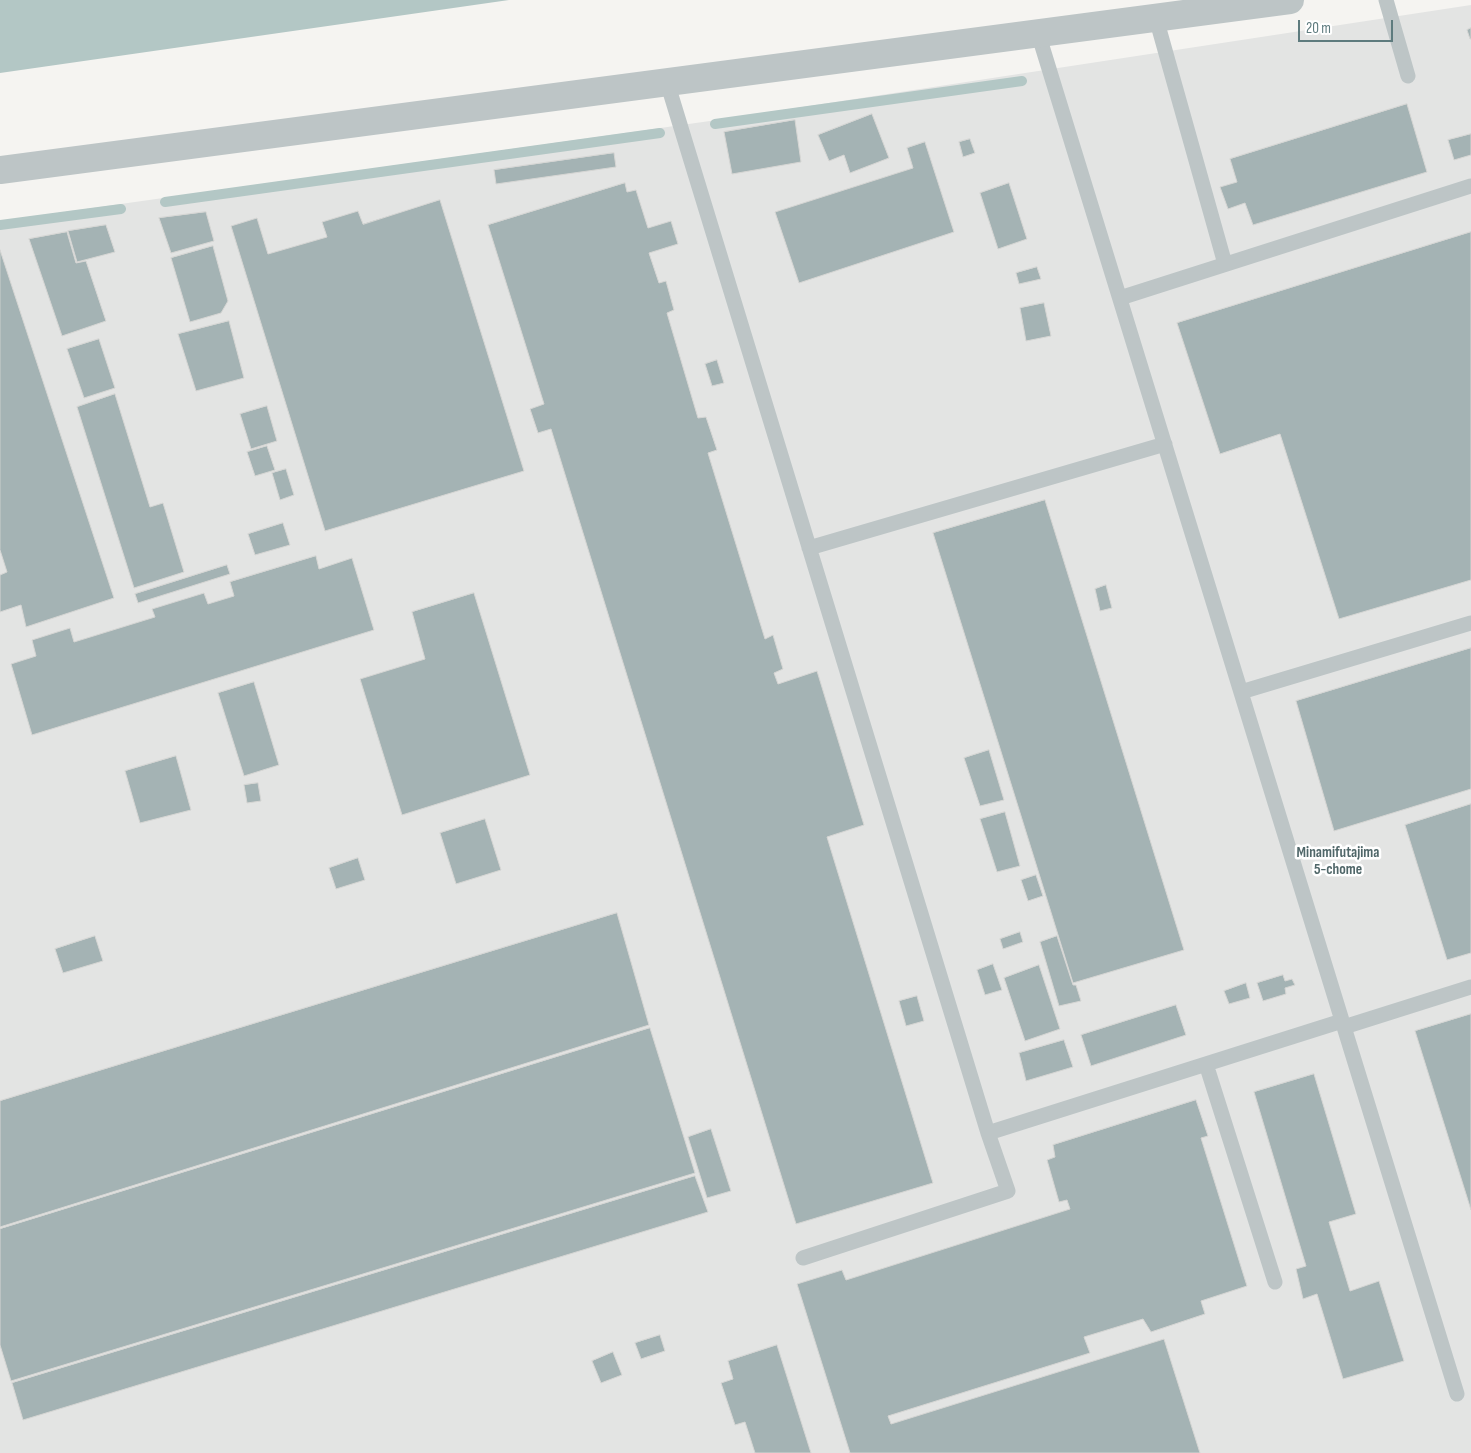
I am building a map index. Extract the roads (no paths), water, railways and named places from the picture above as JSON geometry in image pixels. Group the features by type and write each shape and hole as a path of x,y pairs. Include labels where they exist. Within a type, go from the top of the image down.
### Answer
{"street":[{"path":"0,170 1290,0"}],"lane":[{"path":"1386,0 1408,76"},
{"path":"1156,18 1225,264"},
{"path":"1038,33 1457,1394"},
{"path":"667,82 988,1133 1008,1191 803,1258"},
{"path":"1120,298 1471,186"},
{"path":"809,548 1165,444"},
{"path":"1241,692 1471,623"},
{"path":"988,1133 1206,1064 1471,987"},
{"path":"1206,1064 1275,1282"}],"waterway":[{"path":"715,124 1022,81"},
{"path":"165,202 660,133"},
{"path":"0,225 121,209"}],"district":[{"name":"Minamifutajima 5-chome","path":"1338,862"}]}
